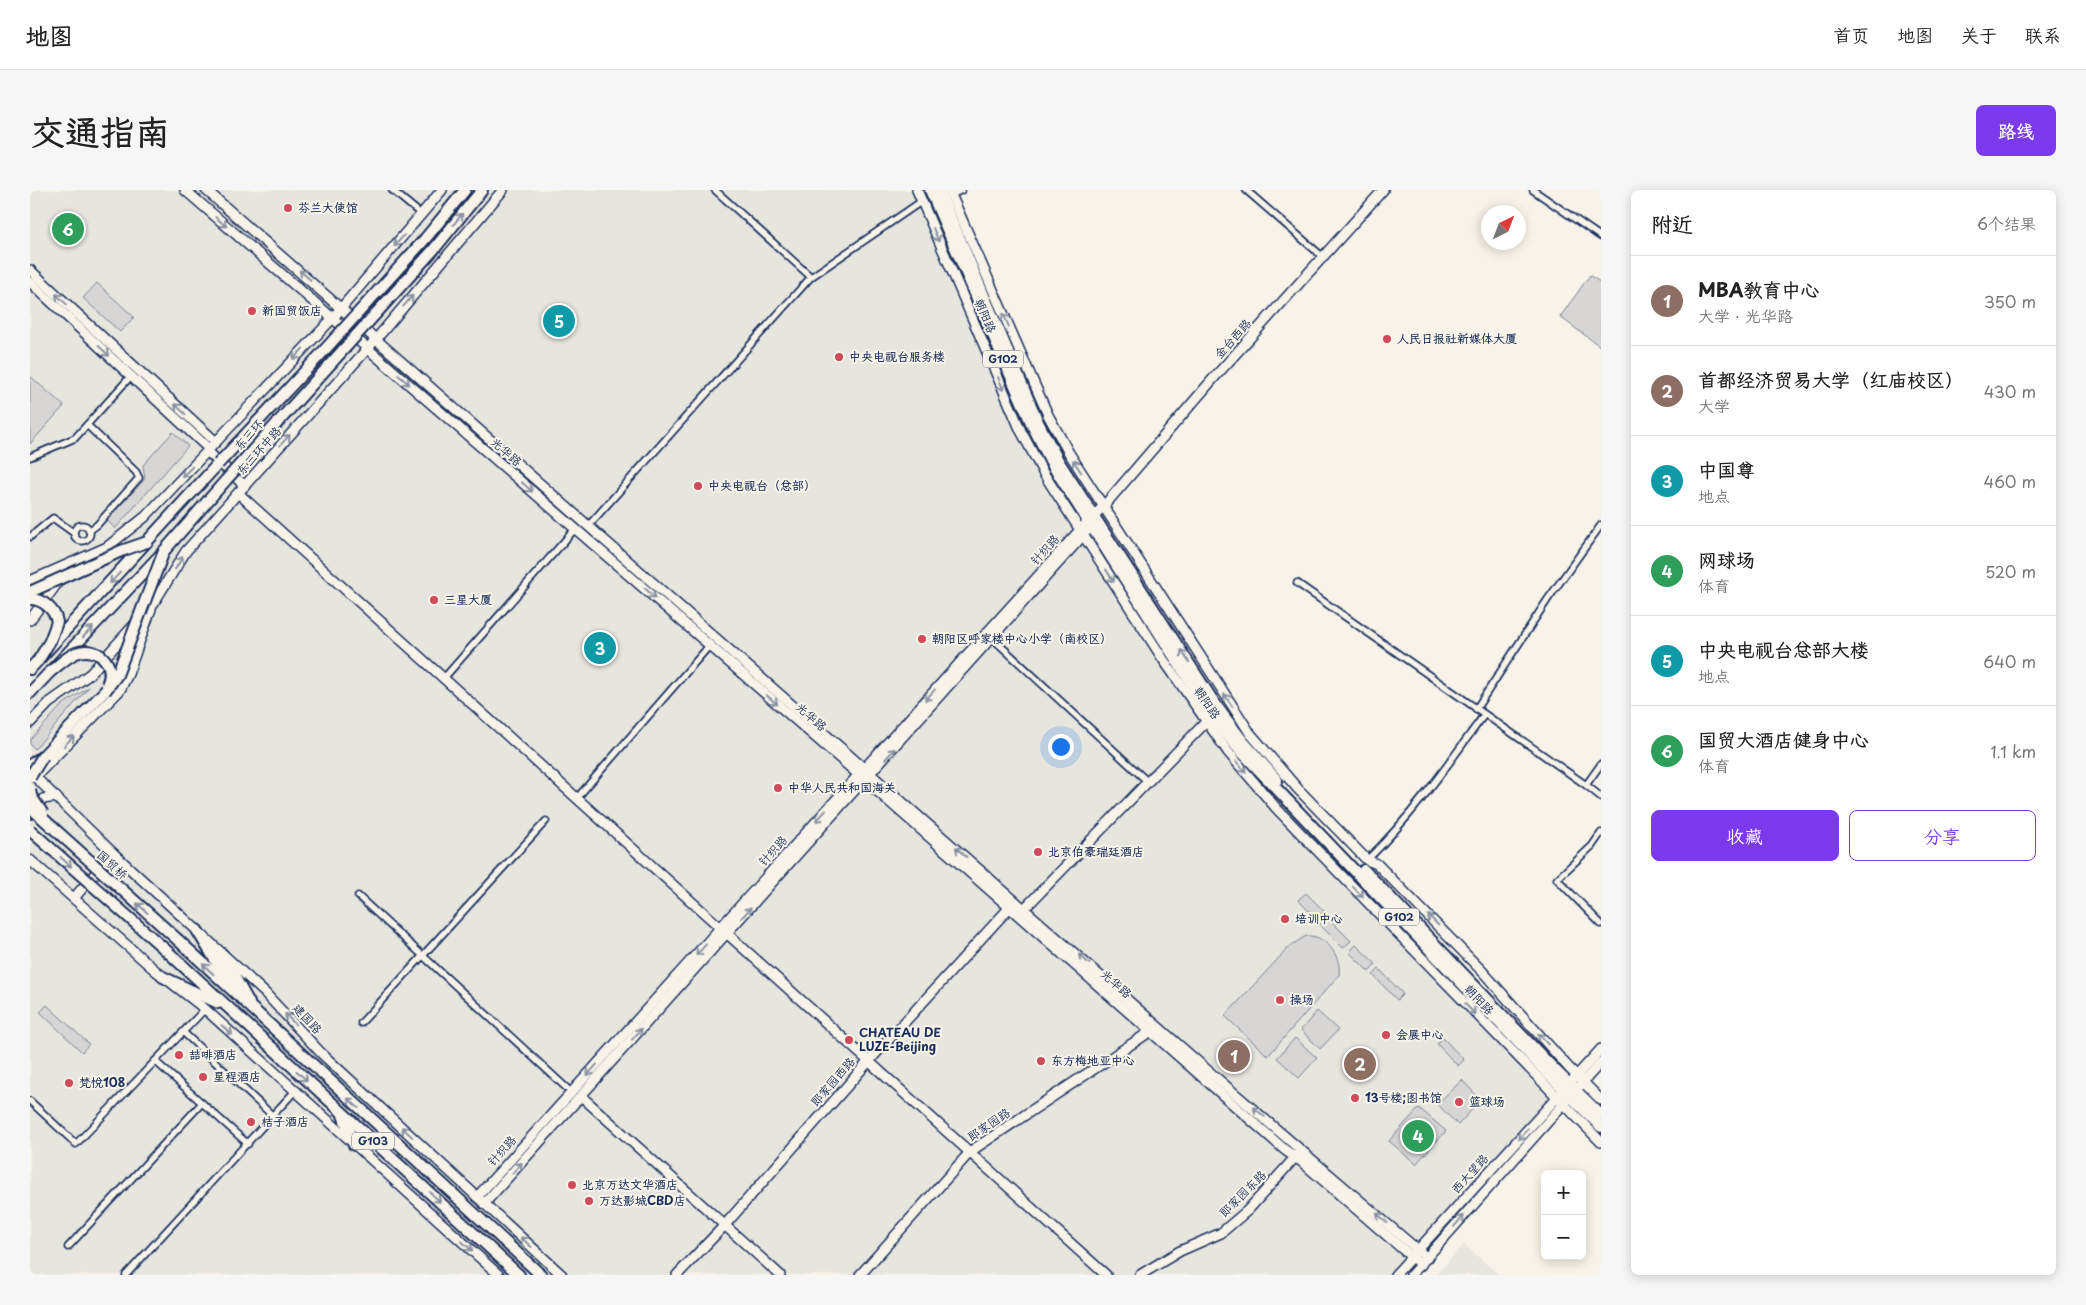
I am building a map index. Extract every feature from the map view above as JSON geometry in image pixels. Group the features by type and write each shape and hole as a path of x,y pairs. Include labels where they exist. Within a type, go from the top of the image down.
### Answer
{"highway":[{"name":"东三环","path":"30,669 425,239 465,190"},
{"name":"东三环","path":"30,693 164,551 435,248 482,190"},
{"name":"朝阳路","path":"930,190 1032,425 1053,466 1092,521"},
{"name":"朝阳路","path":"938,190 1038,422 1092,521 1208,710 1235,746 1566,1093 1601,1127"},
{"path":"30,592 121,551 147,542"},
{"path":"30,765 43,756 117,675 164,551"},
{"path":"30,599 39,600 52,609 58,622 50,641 38,661"},
{"path":"50,672 77,653 93,652 103,657 110,666 110,678 105,690"},
{"path":"32,775 43,756"},
{"path":"30,790 31,796 56,830"},
{"name":"国贸桥","path":"30,808 178,940 238,998"},
{"name":"G103","path":"30,830 168,952 519,1275"},
{"path":"197,930 238,998"},
{"path":"222,954 253,1011"},
{"path":"163,977 228,1007"},
{"name":"G103","path":"238,998 541,1275"},
{"name":"朝阳路","path":"1566,1093 1601,1115"},
{"path":"341,1111 354,1145"}],"street":[{"name":"光华路","path":"185,190 710,645 1026,908 1295,1157 1415,1253"},
{"name":"光华路","path":"206,190 589,525 1010,907 1302,1149 1424,1261"},
{"path":"392,190 422,215"},
{"path":"30,581 106,547 145,517 342,307 442,190"},
{"name":"东三环中路","path":"31,720 50,703 90,674 152,604 186,551 377,338 503,190"},
{"path":"715,190 811,277"},
{"name":"朝阳路","path":"917,190 1021,430 1044,474 1205,723 1235,746"},
{"path":"950,192 962,190"},
{"path":"1246,190 1323,257"},
{"name":"金台西路","path":"1092,521 1382,190"},
{"path":"1533,190 1601,237"},
{"name":"朝阳路","path":"950,192 1048,415 1103,507 1250,733 1297,788 1367,860 1377,864 1484,972 1601,1100"},
{"path":"589,525 811,277 922,201"},
{"path":"30,270 216,442"},
{"path":"30,282 208,450 241,489 444,678 971,1151 1106,1275"},
{"path":"30,457 75,438 131,376"},
{"path":"87,425 136,472 139,478 97,525 89,530"},
{"path":"30,537 52,518 74,533 77,540 84,541 89,535 89,530"},
{"name":"针织路","path":"477,1197 724,930 1092,521"},
{"path":"74,533 76,528 80,526 89,530"},
{"path":"1476,709 1548,599 1601,526"},
{"path":"444,678 575,529"},
{"path":"30,620 73,562"},
{"path":"1297,583 1601,796"},
{"path":"32,775 120,690 128,674 152,604"},
{"path":"989,636 1148,782"},
{"path":"577,798 710,645"},
{"path":"1367,860 1412,813 1484,715"},
{"path":"1026,908 1205,723"},
{"path":"1235,746 1250,733"},
{"path":"1586,785 1601,764"},
{"name":"建国路","path":"32,775 265,993 322,1054 562,1275"},
{"path":"30,814 43,799 56,797"},
{"path":"361,1023 546,821"},
{"path":"1601,833 1592,846 1557,879 1601,924"},
{"path":"74,898 113,852"},
{"path":"30,860 163,977 205,1009 499,1275"},
{"path":"358,896 572,1093"},
{"name":"郎家园西路","path":"677,1275 724,1226 869,1060 1010,907"},
{"name":"针织路","path":"484,1204 581,1096 724,930"},
{"path":"30,1101 76,1144 205,1009"},
{"name":"郎家园路","path":"860,1275 971,1151 1154,1028"},
{"path":"183,1032 273,1116"},
{"path":"1566,1093 1580,1078 1601,1049"},
{"path":"155,1061 248,1144"},
{"path":"1580,1078 1601,1062"},
{"path":"126,1275 295,1091"},
{"name":"朝阳路","path":"1566,1093 1601,1142"},
{"name":"西大望路","path":"1396,1275 1566,1093"},
{"name":"西大望路","path":"1411,1275 1566,1093"},
{"path":"581,1096 780,1275"},
{"path":"68,1247 202,1103"},
{"name":"郎家园东路","path":"1140,1275 1180,1251 1221,1233 1248,1210 1302,1149"}],"shaded area":[{"path":"30,190 944,190 1095,516 1219,715 1569,1096 1403,1275 30,1275"},
{"path":"1590,275 1601,283 1601,347 1560,317"},
{"path":"97,283 134,317 120,332 83,298"},
{"path":"30,376 64,406 30,444"},
{"path":"173,432 188,446 115,529 107,520 145,479 143,465"},
{"path":"89,687 35,749 30,744 30,740 62,705"},
{"path":"1306,893 1324,911 1316,918 1298,900"},
{"path":"1326,916 1351,941 1343,948 1319,924"},
{"name":"操场","path":"1306,936 1313,936 1326,942 1338,961 1339,975 1268,1056 1225,1016 1290,946"},
{"path":"1356,945 1376,964 1369,972 1349,952"},
{"path":"1379,969 1403,994 1397,1000 1373,975"},
{"path":"47,1005 89,1044 82,1052 40,1012"},
{"path":"1317,1011 1338,1030 1320,1049 1301,1030"},
{"path":"1295,1038 1317,1058 1299,1078 1277,1058"},
{"path":"1443,1038 1464,1060 1458,1066 1437,1044"},
{"name":"篮球场","path":"1462,1080 1481,1100 1458,1125 1437,1104"},
{"path":"1419,1108 1446,1131 1416,1164 1389,1141"},
{"path":"1464,1244 1499,1275 1436,1275"}],"place":[{"name":"芬兰大使馆","path":"288,208"},
{"name":"国贸大酒店健身中心","path":"68,229"},
{"name":"新国贸饭店","path":"252,311"},
{"name":"中央电视台总部大楼","path":"559,321"},
{"name":"人民日报社新媒体大厦","path":"1387,339"},
{"name":"中央电视台服务楼","path":"839,357"},
{"name":"中央电视台（总部）","path":"698,486"},
{"name":"三星大厦","path":"434,600"},
{"name":"朝阳区呼家楼中心小学（南校区）","path":"922,639"},
{"name":"中国尊","path":"600,648"},
{"name":"中华人民共和国海关","path":"778,788"},
{"name":"北京伯豪瑞廷酒店","path":"1038,852"},
{"name":"培训中心","path":"1285,919"},
{"name":"操场","path":"1280,1000"},
{"name":"会展中心","path":"1386,1035"},
{"name":"CHATEAU DE LUZE-Beijing","path":"849,1040"},
{"name":"喆啡酒店","path":"179,1055"},
{"name":"MBA教育中心","path":"1234,1056"},
{"name":"东方梅地亚中心","path":"1041,1061"},
{"name":"首都经济贸易大学（红庙校区）","path":"1360,1064"},
{"name":"星程酒店","path":"203,1077"},
{"name":"梵悦108","path":"69,1083"},
{"name":"13号楼;图书馆","path":"1355,1098"},
{"name":"篮球场","path":"1459,1102"},
{"name":"桔子酒店","path":"251,1122"},
{"name":"网球场","path":"1418,1136"},
{"name":"北京万达文华酒店","path":"572,1185"},
{"name":"万达影城CBD店","path":"589,1201"}]}
